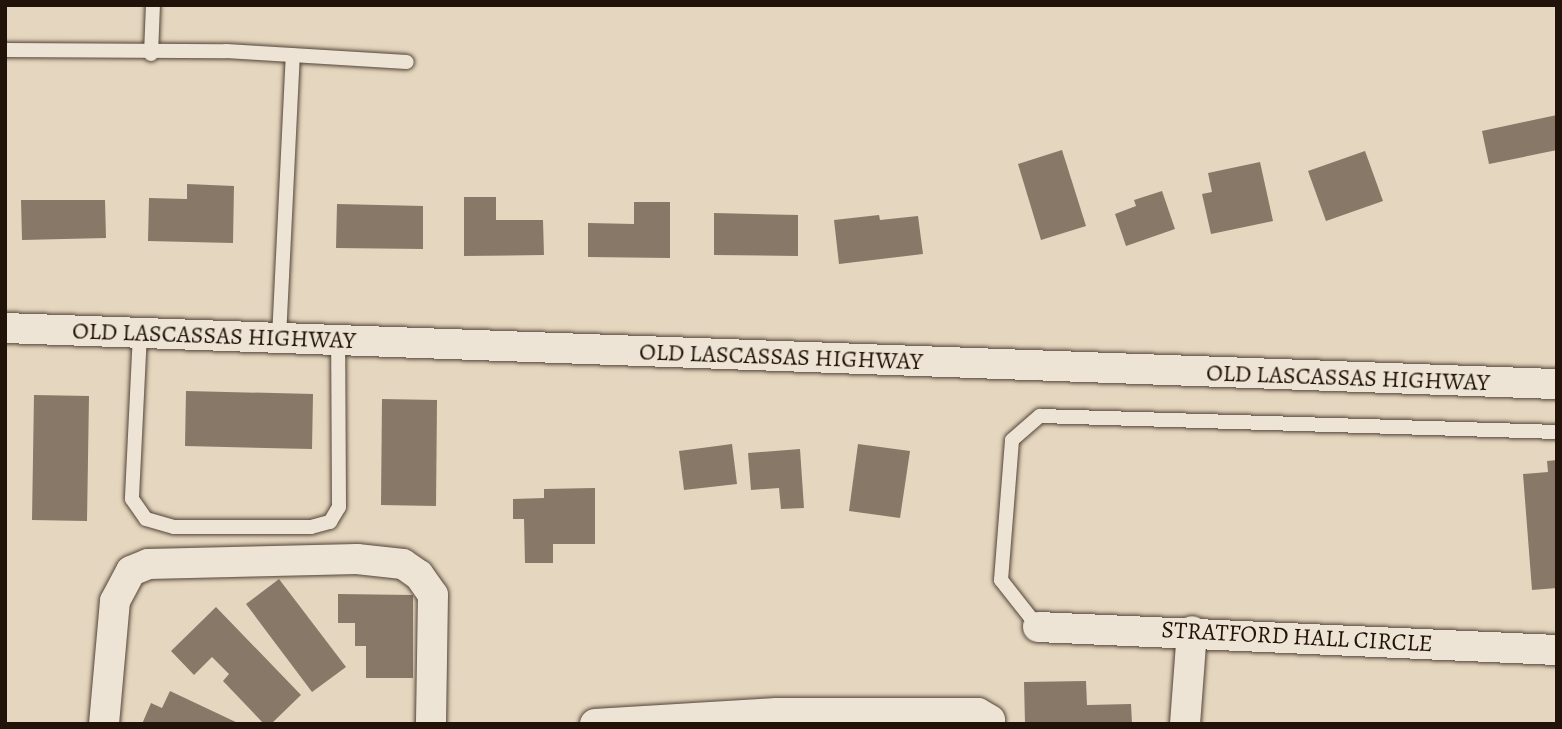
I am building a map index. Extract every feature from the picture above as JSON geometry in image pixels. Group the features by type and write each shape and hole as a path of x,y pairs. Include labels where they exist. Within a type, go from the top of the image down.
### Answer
{"street":[{"name":"OLD LASCASSAS HIGHWAY","path":"5,328 1557,384"},
{"path":"104,724 115,601 131,570 148,564 357,559 403,564 419,575 433,595 431,724"},
{"name":"STRATFORD HALL CIRCLE","path":"1038,627 1192,631 1557,650"},
{"path":"1185,724 1192,631"},
{"path":"595,724 978,713 991,722"}],"lane":[{"path":"151,54 153,5"},
{"path":"5,51 293,55 407,62"},
{"path":"279,338 293,55"},
{"path":"140,333 132,499 146,519 174,527 311,527 330,522 339,508 338,341"},
{"path":"1038,627 1001,580 1012,440 1040,416 1557,432"}],"building":[{"path":"1557,115 1557,150 1489,164 1482,131"},
{"path":"1062,150 1086,226 1041,240 1018,164"},
{"path":"1365,151 1383,201 1326,221 1308,171"},
{"path":"1260,162 1273,221 1211,234 1202,194 1212,192 1208,173"},
{"path":"187,184 234,186 233,243 148,241 149,198 187,199"},
{"path":"1162,191 1175,229 1126,246 1115,214 1136,206 1134,200"},
{"path":"464,197 496,197 496,220 543,220 544,255 464,256"},
{"path":"21,200 105,200 106,238 22,240"},
{"path":"634,202 670,202 670,258 588,257 588,223 634,224"},
{"path":"337,204 423,206 423,249 336,248"},
{"path":"714,213 798,215 798,256 714,255"},
{"path":"879,215 880,220 918,216 923,254 839,264 834,220"},
{"path":"186,391 313,394 312,449 185,446"},
{"path":"34,395 89,396 87,521 32,520"},
{"path":"382,399 437,400 436,506 381,505"},
{"path":"732,444 737,484 684,490 679,451"},
{"path":"858,444 910,451 900,518 849,511"},
{"path":"800,449 804,508 781,509 779,488 751,490 748,453"},
{"path":"1557,460 1557,588 1532,590 1523,474 1548,472 1547,461"},
{"path":"595,488 595,544 553,544 553,563 525,563 524,519 513,519 513,499 544,498 544,489"},
{"path":"279,579 346,667 312,692 246,604"},
{"path":"338,594 413,595 413,678 366,678 366,646 355,646 355,623 338,623"},
{"path":"216,607 301,695 271,724 264,724 223,681 229,674 212,657 194,675 171,651"},
{"path":"1086,681 1087,705 1131,704 1132,724 1025,724 1024,682"},
{"path":"170,691 240,724 142,724 151,703 162,708"}]}
